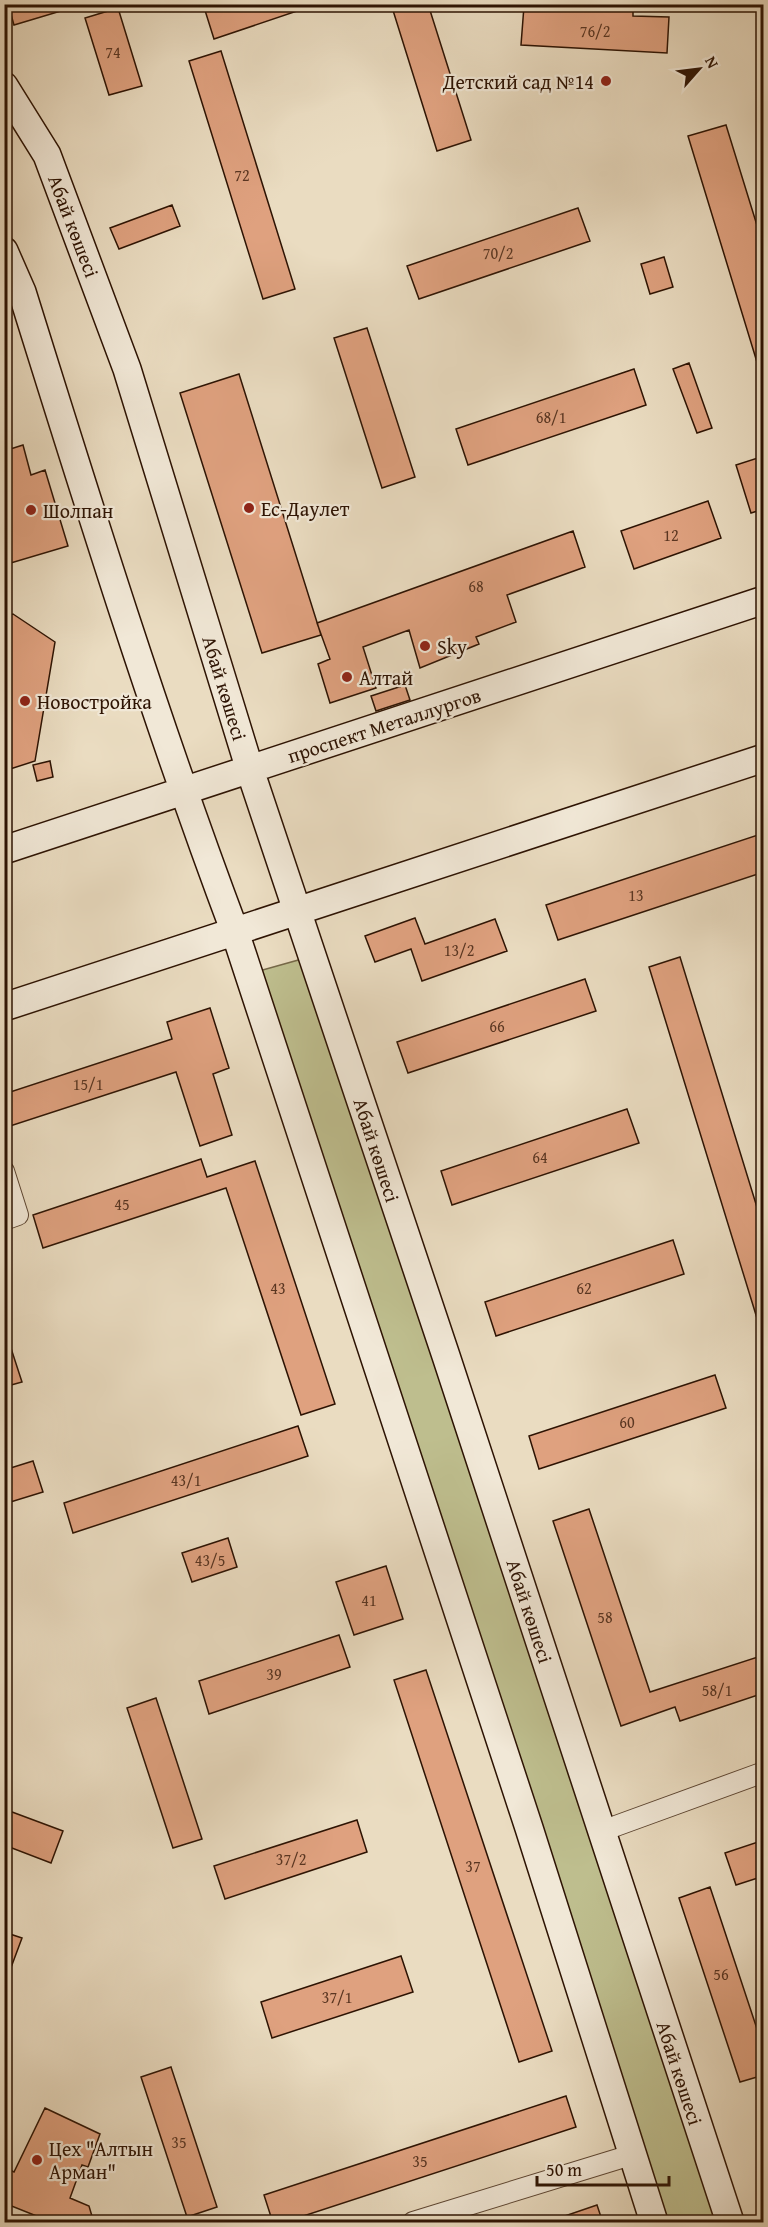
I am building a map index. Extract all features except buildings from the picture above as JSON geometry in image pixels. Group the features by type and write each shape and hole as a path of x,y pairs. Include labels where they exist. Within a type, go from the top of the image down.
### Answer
{"street":[{"name":"Абай көшесі","path":"4,86 47,155 130,380 250,770 730,2223"},
{"path":"4,250 22,292 104,557 182,791 236,932 528,1828 654,2223"},
{"name":"проспект Металлургов","path":"4,850 764,600"},
{"path":"4,1007 764,758"},
{"path":"4,1171 18,1215 4,1220"},
{"path":"602,1831 764,1772"},
{"path":"413,2223 631,2155"}],"green space":[{"path":"302,959 716,2222 667,2222 259,971"}],"place":[{"name":"Детский сад №14","path":"606,81"},
{"name":"Ес-Даулет","path":"249,508"},
{"name":"Шолпан","path":"31,510"},
{"name":"Sky","path":"425,646"},
{"name":"Алтай","path":"347,677"},
{"name":"Новостройка","path":"25,701"},
{"name":"Цех \"Алтын Арман\"","path":"37,2160"}]}
